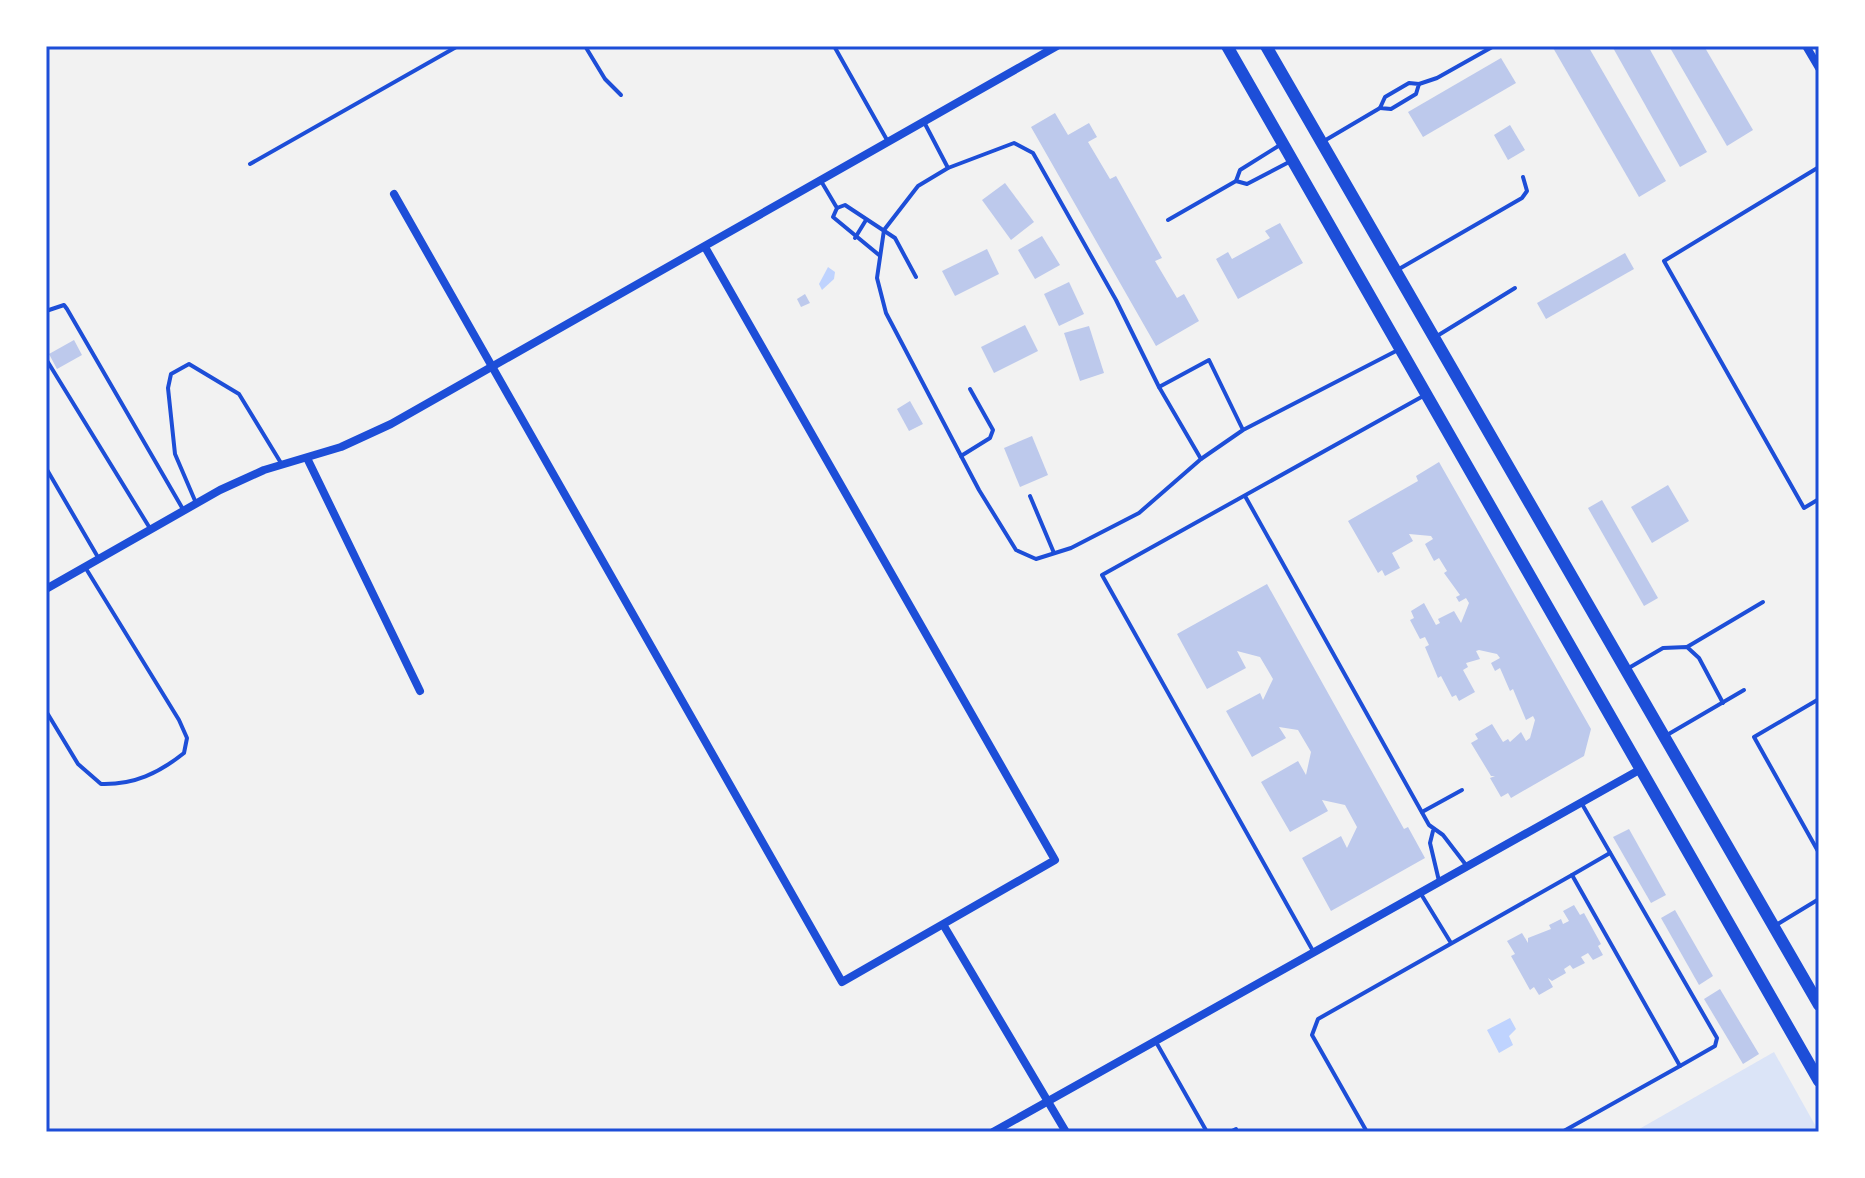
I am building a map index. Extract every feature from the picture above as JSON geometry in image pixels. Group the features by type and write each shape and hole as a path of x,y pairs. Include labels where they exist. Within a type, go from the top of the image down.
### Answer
{"main road":[{"path":"1227,46 1819,1081"},
{"path":"1266,46 1437,336 1819,1005"}],"street":[{"path":"46,589 197,504 282,465 341,447 391,424 1057,46"},
{"path":"1806,46 1819,68"},
{"path":"394,194 842,982 1055,860 705,247"},
{"path":"307,458 420,691"},
{"path":"993,1132 1641,769"},
{"path":"944,926 1066,1132"}],"lane":[{"path":"250,164 458,46"},
{"path":"585,46 605,79 621,95"},
{"path":"834,46 888,142"},
{"path":"1322,142 1380,108 1385,97 1409,83 1419,84 1437,78 1494,46"},
{"path":"1380,108 1391,109 1416,94 1419,84"},
{"path":"924,122 948,168"},
{"path":"1201,459 1033,153 1014,143 948,168 918,186 884,230 877,278 886,313 961,456 1016,550 1036,559 1139,513 1201,459 1243,430 1400,349"},
{"path":"1168,220 1236,181 1240,170 1282,143"},
{"path":"1236,181 1247,184 1292,160"},
{"path":"1819,167 1664,261 1804,508 1819,499"},
{"path":"1397,270 1522,198 1527,191 1523,177"},
{"path":"821,181 837,208"},
{"path":"880,256 833,217 837,208 845,205 895,238 916,277"},
{"path":"855,238 866,220"},
{"path":"1437,336 1515,288"},
{"path":"46,311 64,305 67,309 184,511"},
{"path":"46,359 151,530"},
{"path":"1159,387 1209,360 1243,430"},
{"path":"197,504 175,454 168,388 171,374 180,367 189,364 239,394 282,465"},
{"path":"961,456 990,438 993,430 970,389"},
{"path":"1313,951 1102,575 1426,394"},
{"path":"46,468 99,559"},
{"path":"1030,496 1054,553"},
{"path":"1245,496 1422,813 1433,831 1443,835 1467,866"},
{"path":"46,711 78,764 101,784 126,784 148,776 184,753 187,738 179,720 85,567"},
{"path":"1627,669 1663,648 1687,647 1763,602"},
{"path":"1687,647 1699,658 1723,703"},
{"path":"1665,736 1744,690"},
{"path":"1819,699 1754,737 1819,853"},
{"path":"1422,813 1462,790"},
{"path":"1562,1132 1715,1046 1717,1038 1581,802"},
{"path":"1433,831 1430,843 1439,881"},
{"path":"1367,1132 1312,1035 1318,1019 1610,853"},
{"path":"1572,875 1680,1066"},
{"path":"1420,892 1451,943"},
{"path":"1774,926 1819,899"},
{"path":"1154,1040 1207,1132"},
{"path":"1230,1132 1236,1129"}],"shaded area":[{"path":"1774,1052 1819,1132 1634,1132"}],"water":[{"path":"828,267 835,272 834,279 822,290 819,284"},
{"path":"1510,1018 1516,1029 1509,1036 1513,1045 1499,1053 1487,1030"}],"building":[{"path":"1552,46 1588,46 1666,181 1639,197"},
{"path":"1612,46 1648,46 1707,152 1680,167"},
{"path":"1669,46 1704,46 1753,130 1727,146"},
{"path":"1501,58 1516,83 1423,137 1408,112"},
{"path":"1055,113 1068,135 1089,123 1097,137 1088,142 1110,179 1116,176 1162,258 1155,261 1177,298 1184,294 1199,321 1156,346 1031,127"},
{"path":"1510,125 1525,150 1508,160 1494,135"},
{"path":"1005,183 1034,222 1011,240 982,200"},
{"path":"1280,223 1303,263 1238,299 1216,259 1228,252 1232,259 1270,238 1265,231"},
{"path":"1042,236 1060,265 1035,279 1018,250"},
{"path":"987,249 999,274 955,296 942,271"},
{"path":"1625,253 1634,269 1546,319 1537,303"},
{"path":"1069,282 1084,314 1059,326 1044,294"},
{"path":"805,294 810,303 801,307 797,299"},
{"path":"1025,325 1038,351 994,373 981,347"},
{"path":"1089,326 1104,373 1080,381 1064,333"},
{"path":"74,340 82,355 57,369 49,354"},
{"path":"910,401 923,424 909,431 897,409"},
{"path":"1032,436 1048,475 1020,487 1004,448"},
{"path":"1439,462 1591,729 1584,756 1511,798 1508,793 1501,797 1490,778 1495,776 1491,776 1471,743 1478,739 1475,734 1492,724 1503,742 1508,739 1510,742 1521,732 1526,741 1530,738 1535,720 1533,716 1526,720 1500,668 1495,671 1491,663 1500,658 1497,654 1479,650 1476,651 1480,659 1466,663 1468,667 1463,670 1475,692 1459,701 1456,695 1452,697 1441,676 1438,678 1425,647 1429,645 1425,637 1420,639 1410,620 1414,618 1411,611 1424,603 1436,625 1440,623 1438,619 1454,611 1461,623 1469,603 1466,598 1459,602 1456,597 1460,595 1444,573 1447,571 1439,558 1434,561 1425,544 1433,539 1431,536 1409,534 1413,541 1392,553 1400,568 1385,576 1382,570 1378,573 1348,521 1418,481 1416,476"},
{"path":"1668,485 1689,521 1652,543 1631,507"},
{"path":"1602,500 1658,598 1644,606 1588,508"},
{"path":"1267,584 1404,829 1408,827 1425,858 1331,911 1302,858 1341,836 1347,848 1357,827 1345,805 1322,800 1328,811 1290,832 1261,782 1298,761 1306,775 1311,752 1298,730 1279,727 1286,738 1252,757 1226,711 1260,693 1263,700 1273,679 1260,657 1237,651 1246,668 1207,689 1177,634"},
{"path":"1629,829 1666,895 1651,903 1613,837"},
{"path":"1574,905 1580,915 1584,913 1601,944 1598,946 1603,955 1593,960 1588,953 1581,957 1585,963 1573,969 1570,965 1564,969 1566,973 1552,981 1548,978 1553,987 1539,995 1534,987 1530,990 1511,956 1515,954 1507,941 1522,933 1528,943 1528,938 1551,929 1549,925 1561,919 1563,924 1569,921 1563,911"},
{"path":"1675,910 1713,976 1699,985 1661,918"},
{"path":"1720,989 1759,1054 1743,1064 1704,999"}]}
